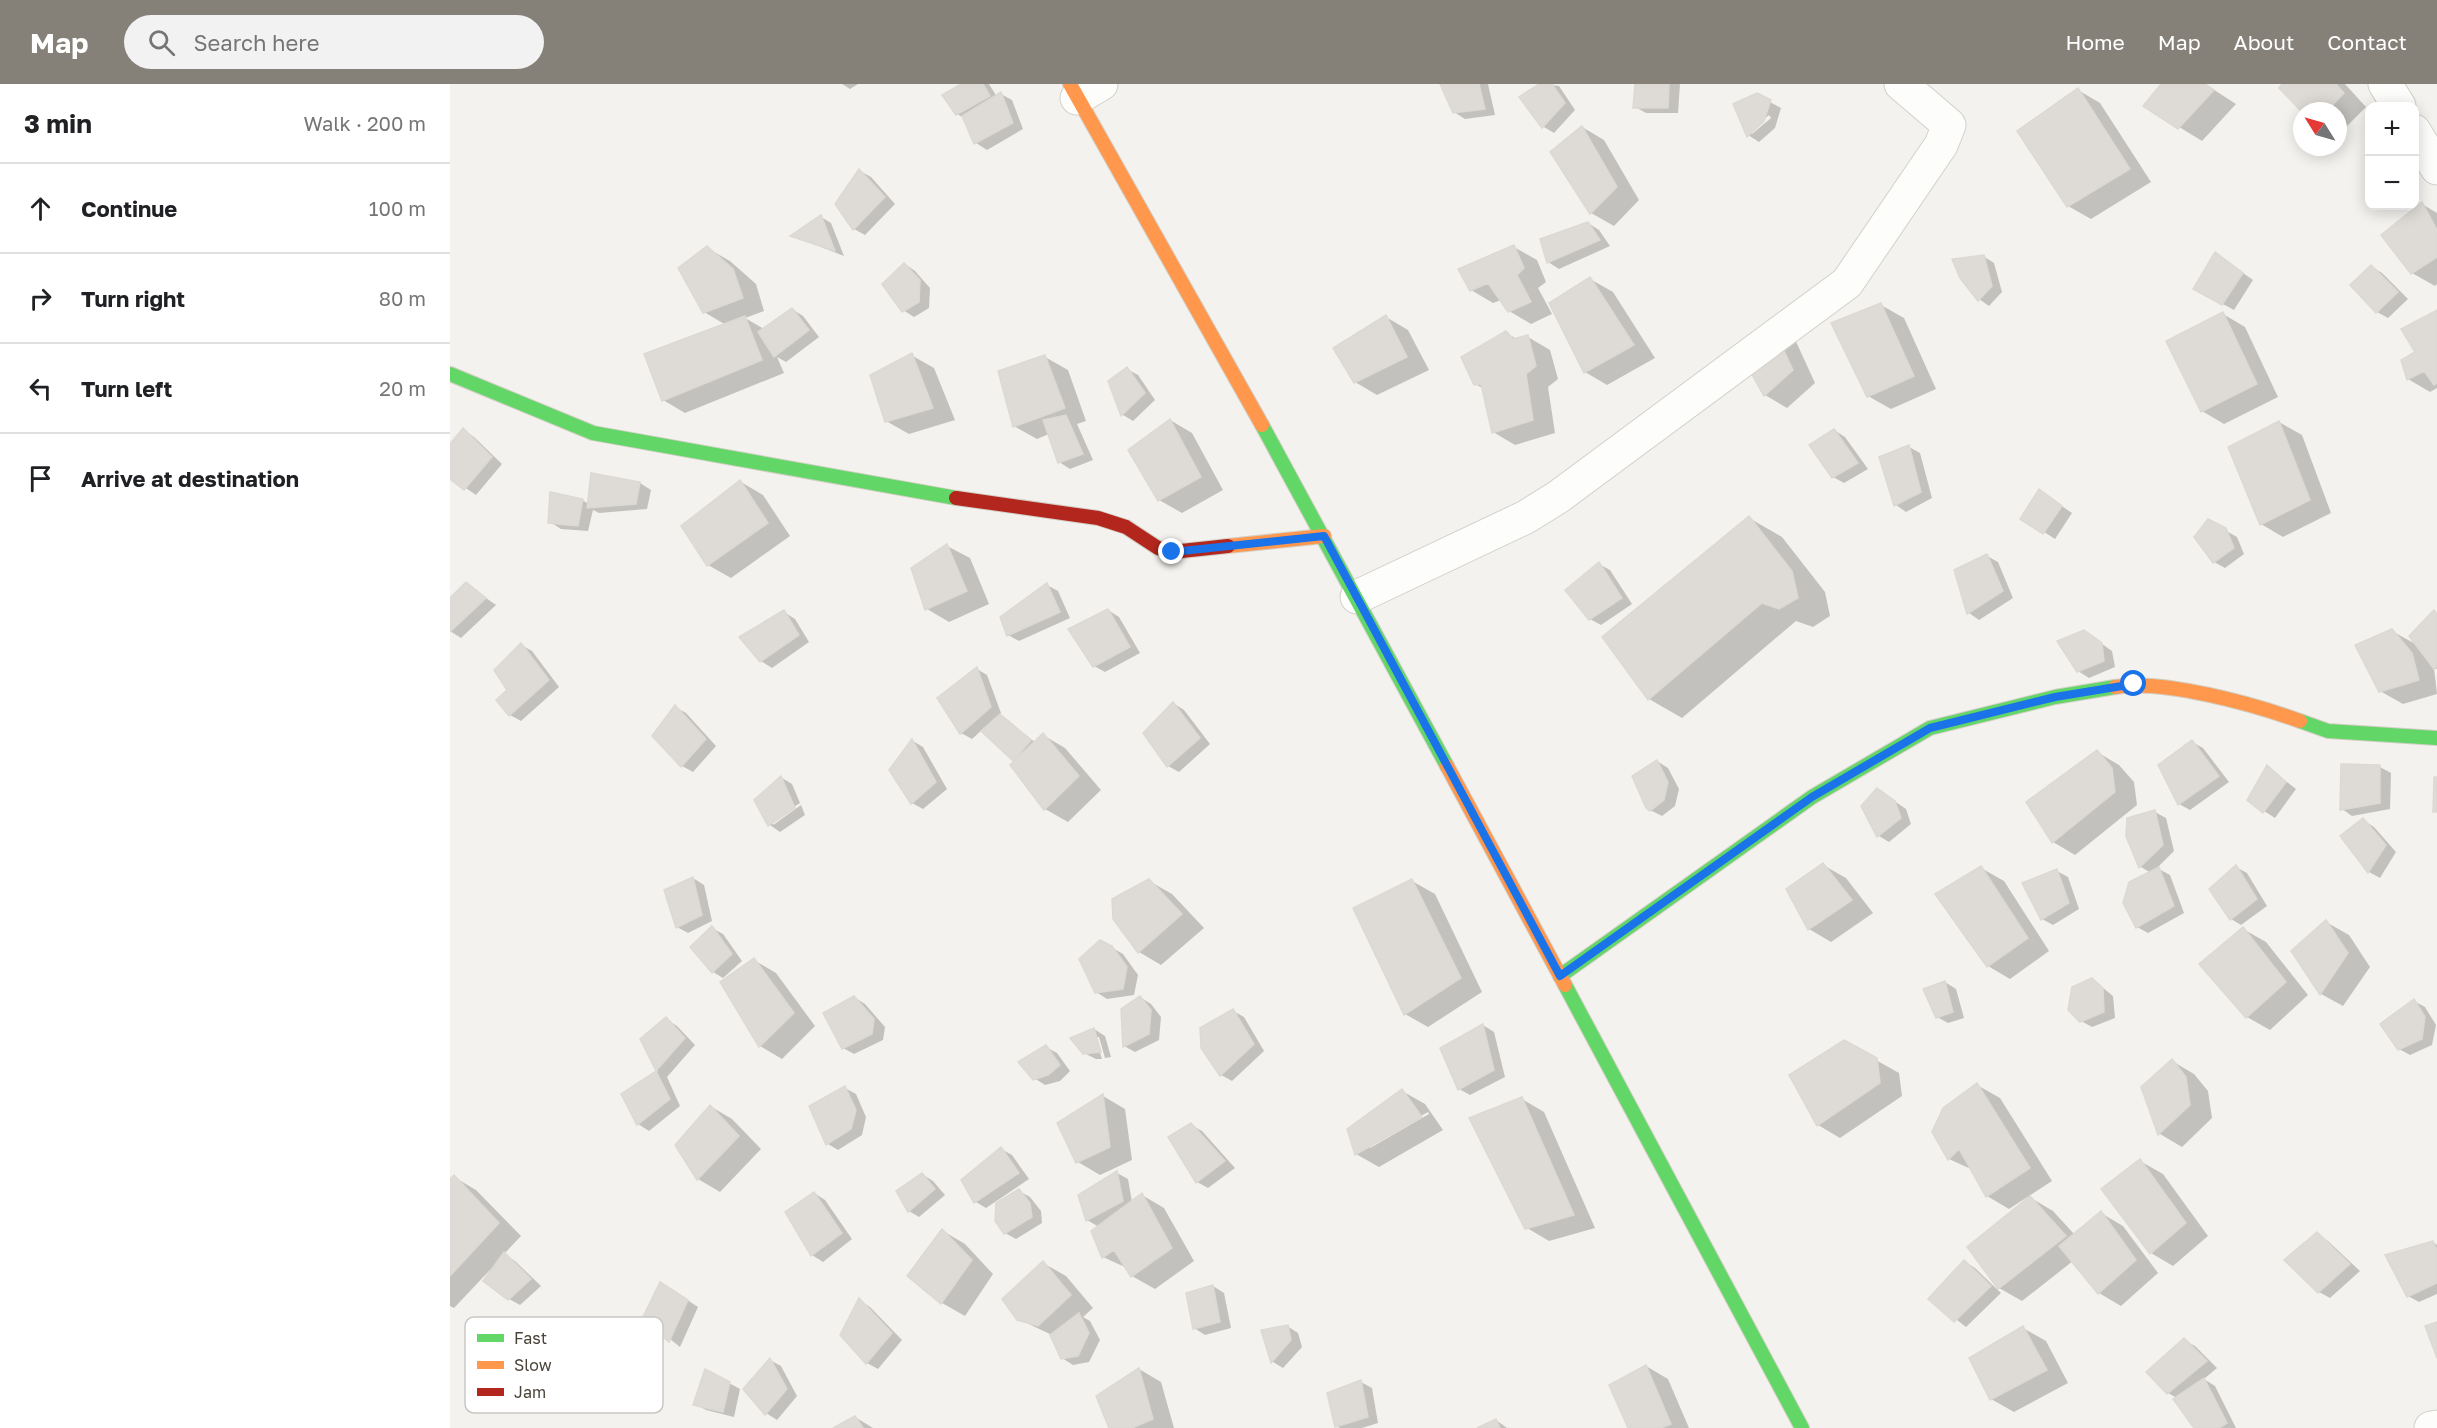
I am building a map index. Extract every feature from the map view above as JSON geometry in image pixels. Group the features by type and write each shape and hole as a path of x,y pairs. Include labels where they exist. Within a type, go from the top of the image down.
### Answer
{"street":[{"path":"1357,597 1526,517 1542,507 1847,283 1941,145 1949,125 1901,84"},
{"path":"2385,84 2396,102"},
{"path":"1083,89 1802,1428"},
{"path":"2419,138 2437,168"},
{"path":"450,374 592,433 853,481 1032,510 1098,518 1119,524 1158,548 1172,552 1324,536"},
{"path":"1560,976 1812,797 1930,728 2055,697 2134,684 2190,691 2292,718 2328,731 2437,738"},
{"path":"2431,1428 2437,1427"}],"building":[{"path":"961,84 983,84 990,96 956,115 942,95"},
{"path":"1440,84 1479,84 1485,109 1453,113"},
{"path":"1539,84 1552,84 1565,103 1542,128 1519,97"},
{"path":"1635,84 1669,84 1668,108 1633,108"},
{"path":"2161,84 2205,84 2214,90 2178,129 2143,106"},
{"path":"2282,84 2336,84 2344,93 2336,102 2293,103 2279,88"},
{"path":"2078,88 2130,169 2067,207 2017,131"},
{"path":"1001,92 1013,123 974,144 962,116"},
{"path":"1757,93 1771,100 1764,121 1747,137 1733,104"},
{"path":"1582,126 1617,187 1590,214 1550,152"},
{"path":"859,169 885,197 853,230 835,204"},
{"path":"2422,202 2437,230 2437,257 2411,274 2381,235 2412,210 2419,210 2419,204"},
{"path":"821,215 835,251 790,236"},
{"path":"1588,222 1600,240 1547,263 1540,239"},
{"path":"1514,245 1524,268 1517,275 1531,302 1508,312 1488,283 1470,291 1458,269"},
{"path":"707,246 733,269 743,298 703,313 678,268"},
{"path":"2215,252 2243,273 2222,305 2193,289"},
{"path":"1984,255 1992,286 1978,301 1960,278 1952,259"},
{"path":"904,263 920,280 919,302 902,312 882,284"},
{"path":"2371,265 2398,292 2376,313 2350,285"},
{"path":"1590,277 1634,345 1584,373 1549,303"},
{"path":"1881,303 1914,376 1867,397 1831,323"},
{"path":"792,308 809,330 774,357 758,332"},
{"path":"2437,310 2437,383 2434,385 2424,371 2407,380 2401,360 2415,352 2401,329"},
{"path":"2223,312 2257,384 2201,412 2166,341"},
{"path":"1386,315 1407,357 1354,383 1333,348"},
{"path":"745,316 762,360 662,401 644,354"},
{"path":"1770,321 1793,370 1764,396 1736,346"},
{"path":"1506,331 1513,339 1528,335 1536,366 1526,374 1533,420 1492,433 1481,384 1474,385 1461,357"},
{"path":"912,353 933,408 885,422 870,375"},
{"path":"1045,355 1065,408 1013,427 998,371"},
{"path":"1127,367 1145,393 1121,416 1108,381"},
{"path":"1066,415 1083,454 1058,463 1043,420"},
{"path":"1170,419 1201,477 1158,501 1128,450"},
{"path":"2279,421 2310,500 2260,525 2228,447"},
{"path":"463,428 492,457 464,490 450,479 450,444"},
{"path":"1834,429 1858,463 1832,478 1809,445"},
{"path":"1909,445 1921,492 1894,506 1879,457"},
{"path":"591,473 640,482 636,504 587,508"},
{"path":"740,480 768,523 707,566 681,526"},
{"path":"2039,489 2062,506 2043,534 2020,519"},
{"path":"550,492 583,499 578,526 548,523"},
{"path":"1749,516 1792,571 1798,598 1779,609 1762,603 1648,700 1602,637"},
{"path":"2208,519 2226,528 2234,548 2213,563 2194,537"},
{"path":"947,544 967,591 925,610 911,568"},
{"path":"1987,554 2003,591 1967,614 1954,570"},
{"path":"1599,562 1622,598 1589,620 1565,590"},
{"path":"466,582 486,598 450,632 450,598"},
{"path":"1047,583 1060,612 1007,636 1000,617"},
{"path":"1108,609 1130,647 1093,667 1068,629"},
{"path":"784,610 799,635 760,662 739,637"},
{"path":"2434,610 2437,614 2437,666 2434,669 2409,636"},
{"path":"2392,629 2412,653 2419,680 2379,692 2355,645"},
{"path":"2084,630 2102,643 2104,661 2077,672 2057,641"},
{"path":"521,643 549,680 509,716 496,700 507,690 494,670"},
{"path":"977,667 991,707 960,734 937,698"},
{"path":"1173,702 1200,738 1167,767 1143,733"},
{"path":"675,705 706,739 681,767 652,736"},
{"path":"1000,714 1031,740 1013,761 981,731"},
{"path":"1043,733 1079,776 1044,810 1010,765"},
{"path":"912,739 936,782 911,804 889,770"},
{"path":"2192,740 2219,776 2178,805 2158,765"},
{"path":"2097,750 2112,768 2115,792 2052,843 2026,802"},
{"path":"1657,760 1668,782 1664,800 1650,811 1646,808 1632,776"},
{"path":"2341,764 2380,765 2380,803 2340,810"},
{"path":"2267,765 2286,782 2263,813 2247,800"},
{"path":"781,776 795,808 768,826 754,800"},
{"path":"2434,777 2437,777 2437,812 2433,812"},
{"path":"1877,788 1895,801 1901,818 1877,837 1861,806"},
{"path":"2155,810 2163,845 2139,868 2126,836 2127,818"},
{"path":"2363,818 2386,845 2368,873 2340,836"},
{"path":"1823,863 1852,900 1808,930 1786,889"},
{"path":"2236,865 2257,899 2230,920 2209,889"},
{"path":"1981,866 2028,938 1987,967 1935,894"},
{"path":"2159,867 2174,906 2136,928 2123,903 2129,882"},
{"path":"2057,869 2069,903 2041,920 2022,883"},
{"path":"693,877 702,915 676,928 664,890"},
{"path":"1149,879 1182,914 1138,953 1113,919 1112,899"},
{"path":"1412,879 1461,978 1404,1015 1353,908"},
{"path":"2326,920 2348,953 2320,995 2291,951"},
{"path":"712,926 732,954 712,973 690,947"},
{"path":"2243,927 2286,982 2246,1018 2199,964"},
{"path":"1100,940 1112,946 1127,967 1123,989 1095,993 1079,959"},
{"path":"754,958 794,1013 759,1047 720,982"},
{"path":"2092,978 2103,988 2104,1012 2080,1022 2068,1010 2072,987"},
{"path":"1945,981 1953,1012 1936,1018 1923,989"},
{"path":"854,996 874,1019 872,1034 842,1049 823,1013"},
{"path":"1140,996 1151,1010 1149,1034 1123,1047 1121,1009"},
{"path":"2414,999 2425,1017 2422,1039 2398,1050 2380,1024"},
{"path":"1233,1009 1254,1044 1220,1076 1201,1048 1200,1028"},
{"path":"666,1017 685,1038 656,1071 640,1039"},
{"path":"1483,1024 1494,1070 1458,1090 1440,1048"},
{"path":"1094,1028 1101,1052 1083,1054 1070,1038"},
{"path":"1844,1040 1877,1058 1880,1083 1817,1126 1789,1075"},
{"path":"1046,1045 1060,1065 1048,1075 1033,1080 1018,1062"},
{"path":"2172,1059 2186,1077 2190,1105 2158,1135 2141,1087"},
{"path":"656,1071 670,1099 637,1125 621,1094"},
{"path":"1977,1083 2030,1168 1986,1197 1959,1149 1948,1160 1932,1132 1943,1108"},
{"path":"845,1086 856,1110 851,1129 826,1145 809,1106"},
{"path":"1402,1089 1422,1117 1355,1155 1347,1129"},
{"path":"1103,1094 1110,1147 1076,1163 1057,1123"},
{"path":"1522,1097 1574,1215 1525,1229 1469,1118"},
{"path":"710,1105 739,1136 697,1180 675,1145"},
{"path":"1191,1123 1225,1161 1196,1183 1168,1137"},
{"path":"1001,1147 1019,1173 974,1203 961,1180"},
{"path":"2140,1159 2186,1223 2150,1254 2101,1189"},
{"path":"1117,1171 1123,1201 1086,1221 1078,1195"},
{"path":"922,1173 935,1189 908,1212 896,1191"},
{"path":"454,1175 499,1223 450,1276 450,1179"},
{"path":"1019,1189 1030,1203 1032,1217 1004,1234 995,1221 996,1203"},
{"path":"814,1192 842,1233 811,1256 785,1212"},
{"path":"1142,1193 1172,1248 1131,1277 1114,1250 1102,1258 1091,1231"},
{"path":"2030,1196 2066,1236 1998,1289 1967,1247"},
{"path":"2101,1211 2136,1260 2098,1294 2059,1246"},
{"path":"942,1229 972,1260 941,1304 907,1276"},
{"path":"2317,1232 2350,1264 2318,1293 2284,1260"},
{"path":"2433,1241 2437,1250 2437,1283 2407,1297 2385,1255"},
{"path":"504,1252 531,1279 508,1300 483,1281"},
{"path":"1964,1260 1991,1286 1954,1322 1928,1299"},
{"path":"1043,1261 1071,1295 1038,1326 1017,1320 1002,1299"},
{"path":"660,1282 688,1300 669,1342 663,1337 663,1317 643,1317"},
{"path":"1213,1285 1220,1322 1193,1329 1186,1293"},
{"path":"859,1298 892,1333 866,1364 840,1335"},
{"path":"1079,1313 1089,1333 1078,1356 1061,1359 1050,1335"},
{"path":"2437,1322 2437,1358 2425,1326"},
{"path":"1288,1325 1291,1340 1271,1363 1261,1330"},
{"path":"2023,1326 2047,1370 1990,1400 1969,1358"},
{"path":"2184,1338 2207,1361 2167,1394 2146,1372"},
{"path":"770,1358 787,1389 765,1415 743,1389"},
{"path":"1646,1365 1671,1424 1661,1428 1628,1428 1609,1385"},
{"path":"1139,1368 1153,1419 1132,1428 1109,1428 1096,1396"},
{"path":"705,1369 730,1382 723,1412 693,1405"},
{"path":"2204,1378 2227,1423 2219,1428 2194,1428 2173,1399"},
{"path":"1361,1380 1368,1417 1335,1427 1327,1393"},
{"path":"855,1416 863,1428 833,1428"},
{"path":"1496,1419 1500,1428 1477,1428"}],"traffic: fast":[{"path":"450,374 593,433 956,498"},
{"path":"1262,425 1447,766"},
{"path":"1560,976 1812,797 1930,728 2055,697 2115,687"},
{"path":"2300,721 2328,731 2437,738"},
{"path":"1565,985 1802,1428"}],"traffic: slow":[{"path":"1070,84 1262,425"},
{"path":"1228,546 1324,536"},
{"path":"2115,687 2135,685 2182,690 2258,707 2300,721"},
{"path":"1447,766 1565,985"}],"traffic: jam":[{"path":"956,498 1098,518 1126,527 1158,548 1172,552 1228,546"}],"route":[{"path":"1172,552 1324,536 1560,976 1812,797 1930,728 2055,697 2134,684"}]}
